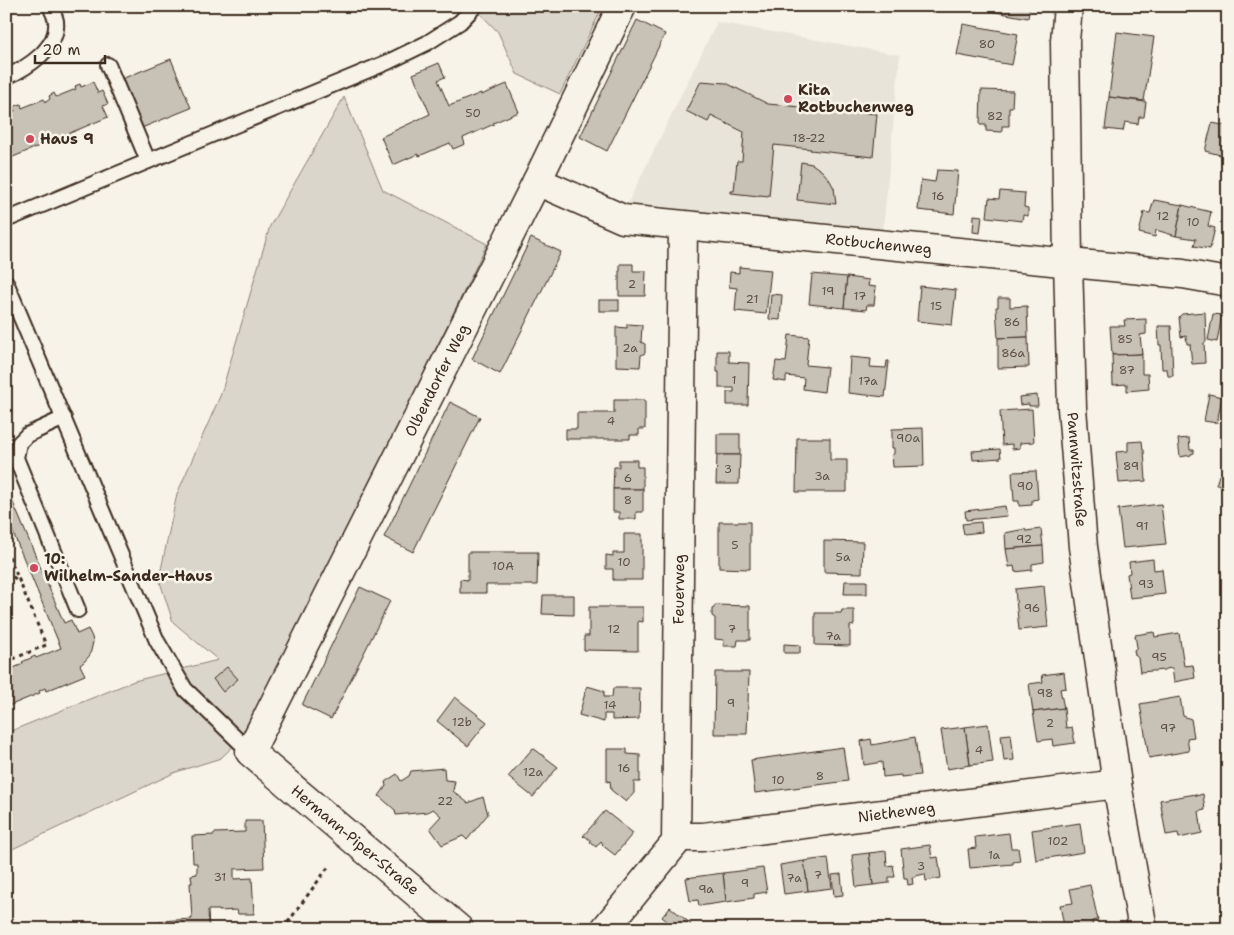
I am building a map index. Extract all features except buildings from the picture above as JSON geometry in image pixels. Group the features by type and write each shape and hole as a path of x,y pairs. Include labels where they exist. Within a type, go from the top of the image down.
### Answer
{"street":[{"name":"Olbendorfer Weg","path":"250,752 537,181 622,6"},
{"name":"Pannwitzstraße","path":"1068,6 1064,41 1072,408 1083,547 1117,784 1143,929"},
{"name":"Rotbuchenweg","path":"537,181 623,219 1068,262 1183,274 1228,282"},
{"name":"Feuerweg","path":"677,836 683,226"},
{"name":"Hermann-Piper-Straße","path":"250,752 459,929"},
{"name":"Nietheweg","path":"677,836 703,837 1117,784"},
{"path":"605,929 676,842 677,836"}],"lane":[{"path":"6,77 19,72 34,62 45,51 54,36 56,21 50,6"},
{"path":"6,220 388,62 427,43 460,22 475,6"},
{"path":"108,65 148,161"},
{"path":"6,282 157,641 185,689 250,752"},
{"path":"64,418 27,435 19,443 16,458 78,610"}],"path":[{"path":"6,549 46,645 6,662"},
{"path":"6,572 20,582"},
{"path":"283,929 329,866"}],"shaded area":[{"path":"473,6 603,6 560,94 517,74 498,32"},
{"name":"Kita Rotbuchenweg","path":"717,22 900,55 883,231 626,207"},
{"path":"344,97 383,190 487,244 250,730 221,758 176,772 6,852 6,733 134,681 218,660 173,622 159,579 177,494 221,394 270,226"}],"place":[{"name":"Kita Rotbuchenweg","path":"788,99"},
{"name":"Haus 9","path":"30,139"},
{"name":"10: Wilhelm-Sander-Haus","path":"34,568"}]}
